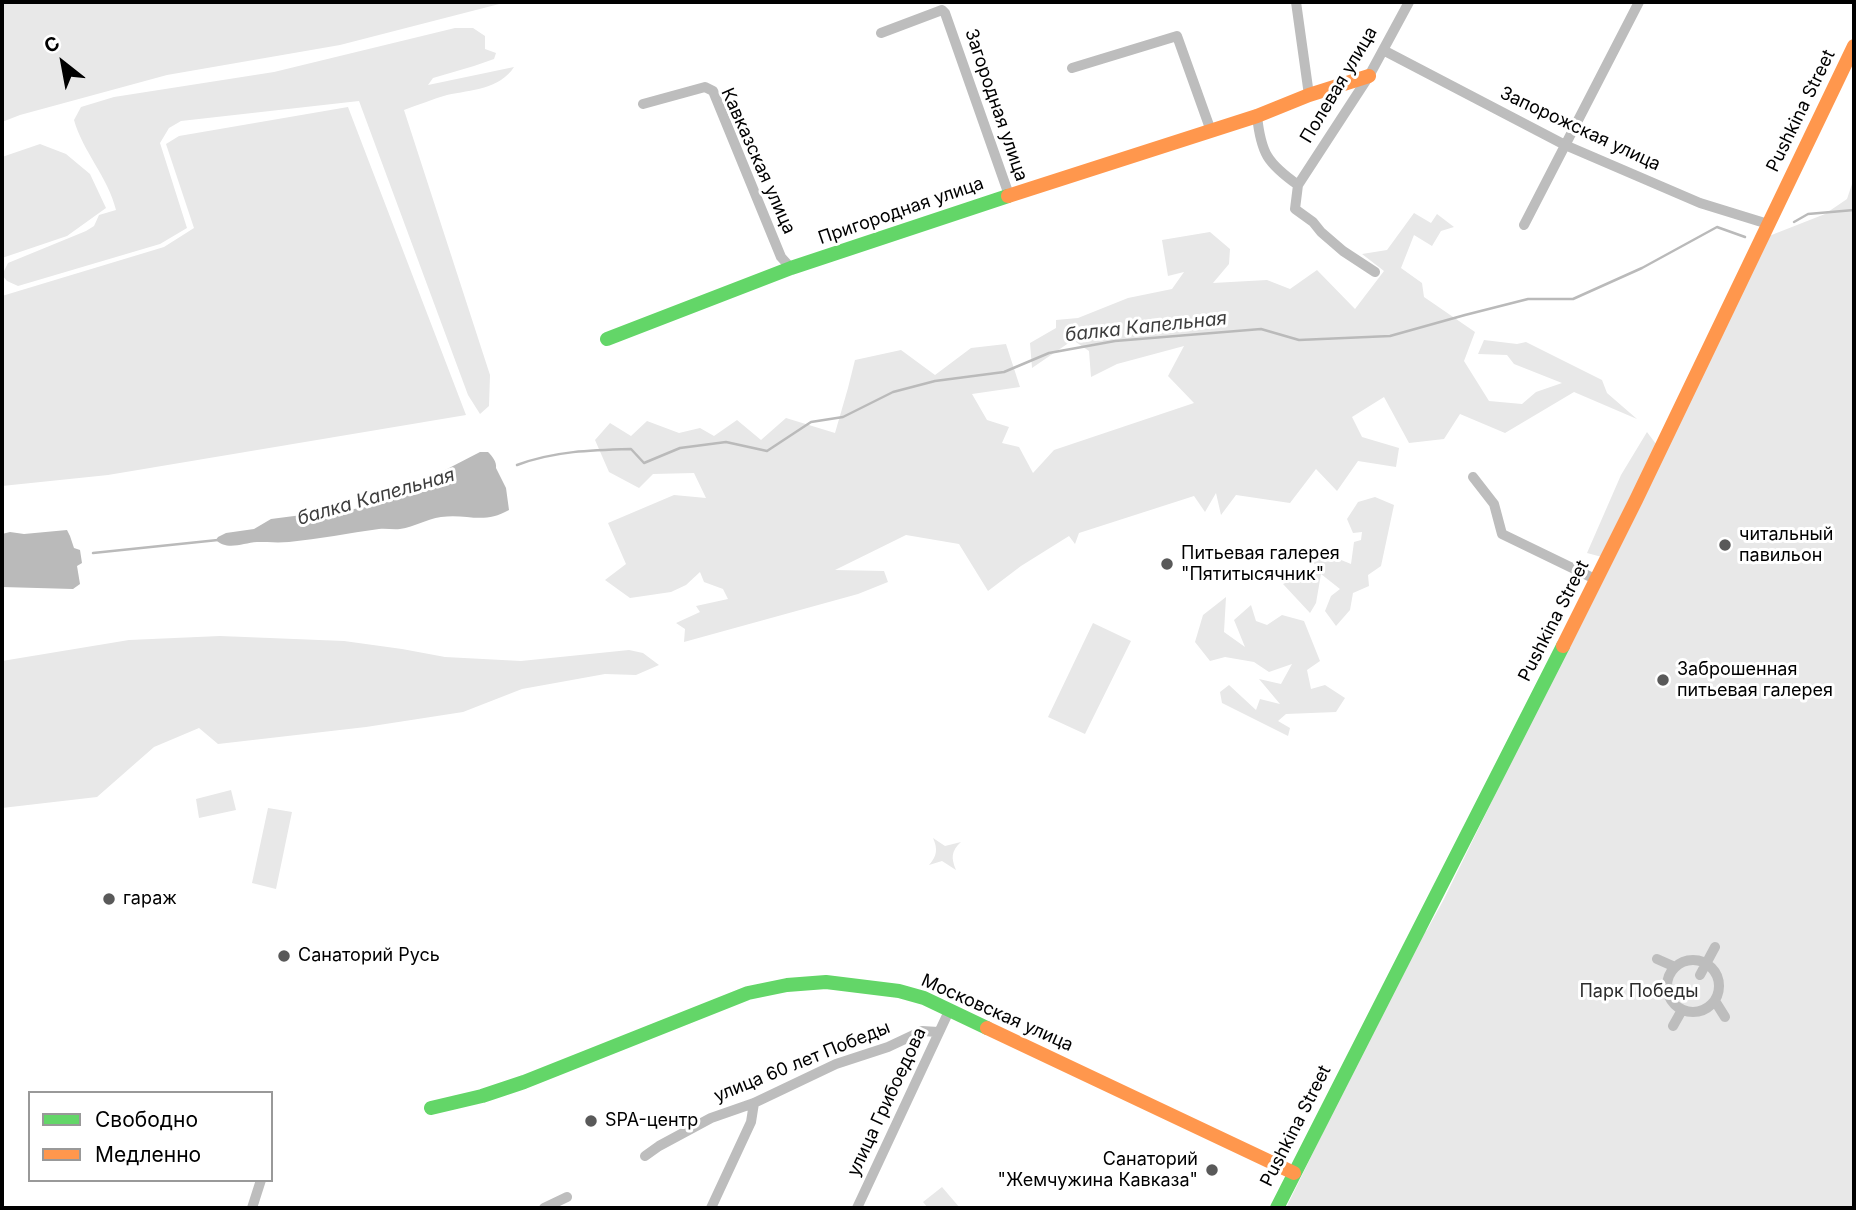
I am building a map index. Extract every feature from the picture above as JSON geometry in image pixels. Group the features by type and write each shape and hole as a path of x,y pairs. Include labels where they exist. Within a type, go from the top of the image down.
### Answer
{"street":[{"path":"1296,2 1309,95"},
{"name":"Полевая улица","path":"1298,185 1369,76 1409,2"},
{"path":"1524,225 1639,2"},
{"name":"Загородная улица","path":"881,33 942,10 945,13 1009,195"},
{"path":"1072,68 1177,36 1211,131"},
{"name":"Pushkina Street","path":"1277,1208 1597,579 1854,46"},
{"name":"Запорожская улица","path":"1383,50 1565,145 1700,203 1767,226"},
{"name":"Пригородная улица","path":"607,339 791,268 1257,116 1309,95 1369,76"},
{"name":"Кавказская улица","path":"643,104 705,87 713,91 781,257 791,268"},
{"path":"1257,116 1260,139 1267,157 1278,171 1298,185 1294,209 1313,222 1343,251 1375,272"},
{"path":"1473,477 1494,504 1502,534 1597,579"},
{"path":"1700,975 1715,947"},
{"path":"1657,959 1675,967"},
{"path":"1691,960 1707,963 1717,973 1718,994 1711,1005 1695,1012 1682,1010 1672,1001 1667,989 1669,976 1680,963 1691,960"},
{"name":"Московская улица","path":"431,1108 482,1096 524,1082 748,993 787,985 826,982 899,991 924,998 1294,1173"},
{"path":"1667,989 1681,987"},
{"path":"1700,997 1725,1017"},
{"path":"1673,1026 1682,1010"},
{"name":"улица Грибоедова","path":"857,1208 949,1011"},
{"name":"улица 60 лет Победы","path":"645,1156 711,1118 754,1103 836,1064 922,1031 938,1032"},
{"path":"711,1208 751,1122 754,1103"},
{"path":"252,1208 260,1182"},
{"path":"544,1208 568,1197"}],"green space":[{"path":"2,2 507,2 340,45 167,75 2,122"},
{"path":"455,28 473,28 485,36 485,49 496,53 494,59 433,78 428,85 514,67 493,84 447,95 404,110 490,375 489,406 480,414 468,395 359,101 181,121 169,128 160,143 187,228 160,244 18,286 7,281 2,275 8,263 86,231 94,226 99,215 116,210 78,132 74,120 81,107 114,97 274,72"},
{"path":"348,107 466,415 108,475 2,486 2,296 164,247 194,228 166,144 179,136"},
{"path":"40,144 66,154 90,174 106,208 67,236 2,258 2,157"},
{"name":"Парк Победы","path":"1852,184 1854,1208 1286,1208 1418,938 1427,930 1444,899 1769,236 1825,214 1847,199"},
{"path":"1414,213 1431,223 1437,214 1454,227 1441,231 1432,246 1414,235 1401,268 1422,283 1424,297 1475,332 1464,361 1489,401 1522,404 1536,392 1562,383 1514,364 1507,355 1478,354 1484,340 1517,344 1526,342 1602,380 1607,393 1637,419 1574,392 1505,433 1460,414 1444,439 1409,443 1384,397 1352,417 1362,437 1399,448 1396,467 1358,461 1337,491 1316,469 1290,503 1236,495 1221,515 1216,493 1205,512 1194,496 1079,533 1075,544 1069,536 1021,566 988,591 959,544 906,535 835,570 884,571 888,582 858,594 684,642 685,629 676,623 700,612 696,606 728,599 723,589 704,582 700,572 686,585 671,592 630,598 605,580 626,564 608,523 674,495 706,498 694,473 653,474 639,488 609,472 595,440 610,423 631,436 647,421 679,433 700,428 714,436 737,420 761,440 786,418 835,433 855,360 901,350 935,375 971,348 1006,344 1020,387 972,394 987,420 1009,427 1002,443 1019,447 1033,473 1054,450 1194,403 1168,376 1184,346 1117,364 1091,377 1089,351 1073,340 1032,368 1030,343 1056,328 1056,320 1078,318 1128,298 1172,289 1184,272 1168,276 1162,240 1210,232 1230,249 1229,264 1213,283 1267,280 1290,289 1317,270 1355,309 1384,271 1362,254 1387,250"},
{"path":"1647,432 1656,444 1602,557 1587,553 1621,475"},
{"path":"1375,497 1394,505 1381,566 1368,575 1369,586 1353,593 1350,610 1336,626 1325,611 1331,596 1340,589 1321,574 1316,603 1310,613 1283,584 1317,568 1309,555 1329,555 1351,564 1354,542 1361,540 1362,532 1353,533 1347,519 1358,502"},
{"path":"1226,597 1224,632 1245,647 1234,620 1251,605 1256,621 1267,625 1282,615 1304,621 1320,661 1307,670 1311,689 1325,685 1345,698 1336,712 1286,714 1278,721 1290,728 1288,736 1222,703 1220,692 1229,685 1256,710 1260,699 1280,704 1259,679 1281,684 1292,664 1269,672 1254,662 1225,657 1210,661 1195,642 1203,615"},
{"path":"1093,623 1131,641 1085,734 1048,717"},
{"path":"220,636 344,641 445,657 521,661 629,650 643,653 659,665 636,675 605,674 522,689 463,712 366,727 218,744 199,728 154,747 97,797 2,808 2,661 129,640"},
{"path":"231,790 236,810 199,818 196,799"},
{"path":"268,808 292,812 276,889 252,883"},
{"path":"933,838 945,846 961,842 953,855 956,870 942,861 929,865 936,852"},
{"path":"942,1187 960,1208 928,1208 923,1202"}],"shaded area":[{"path":"480,452 488,452 493,457 506,488 509,510 491,517 441,517 400,529 379,529 289,542 257,542 230,546 216,540 226,533 254,529 271,519 325,512 338,507 366,507"},
{"path":"67,530 74,548 80,550 82,563 77,566 80,584 73,589 2,587 2,534"}],"waterway":[{"name":"балка Капельная","path":"1794,222 1808,214 1854,210"},
{"name":"балка Капельная","path":"517,465 559,454 631,449 644,463 680,448 726,442 767,451 811,422 843,417 893,392 935,381 1004,372 1049,353 1115,341 1261,329 1299,340 1390,336 1528,299 1573,299 1642,268 1717,227 1745,237"},
{"name":"балка Капельная","path":"93,553 218,540"}],"traffic: fast":[{"path":"607,339 791,268 1008,196"},
{"path":"1277,1208 1563,646"},
{"path":"431,1108 482,1096 524,1082 748,993 787,985 826,982 899,991 924,998 987,1028"}],"traffic: slow":[{"path":"1563,646 1854,46"},
{"path":"1008,196 1257,116 1309,95 1369,76"},
{"path":"987,1028 1294,1173"}],"place":[{"name":"читальный павильон","path":"1725,545"},
{"name":"Питьевая галерея \"Пятитысячник\"","path":"1167,564"},
{"name":"Заброшенная питьевая галерея","path":"1663,680"},
{"name":"гараж","path":"109,899"},
{"name":"Санаторий Русь","path":"284,956"},
{"name":"SPA-центр","path":"591,1121"},
{"name":"Санаторий \"Жемчужина Кавказа\"","path":"1212,1170"}]}
